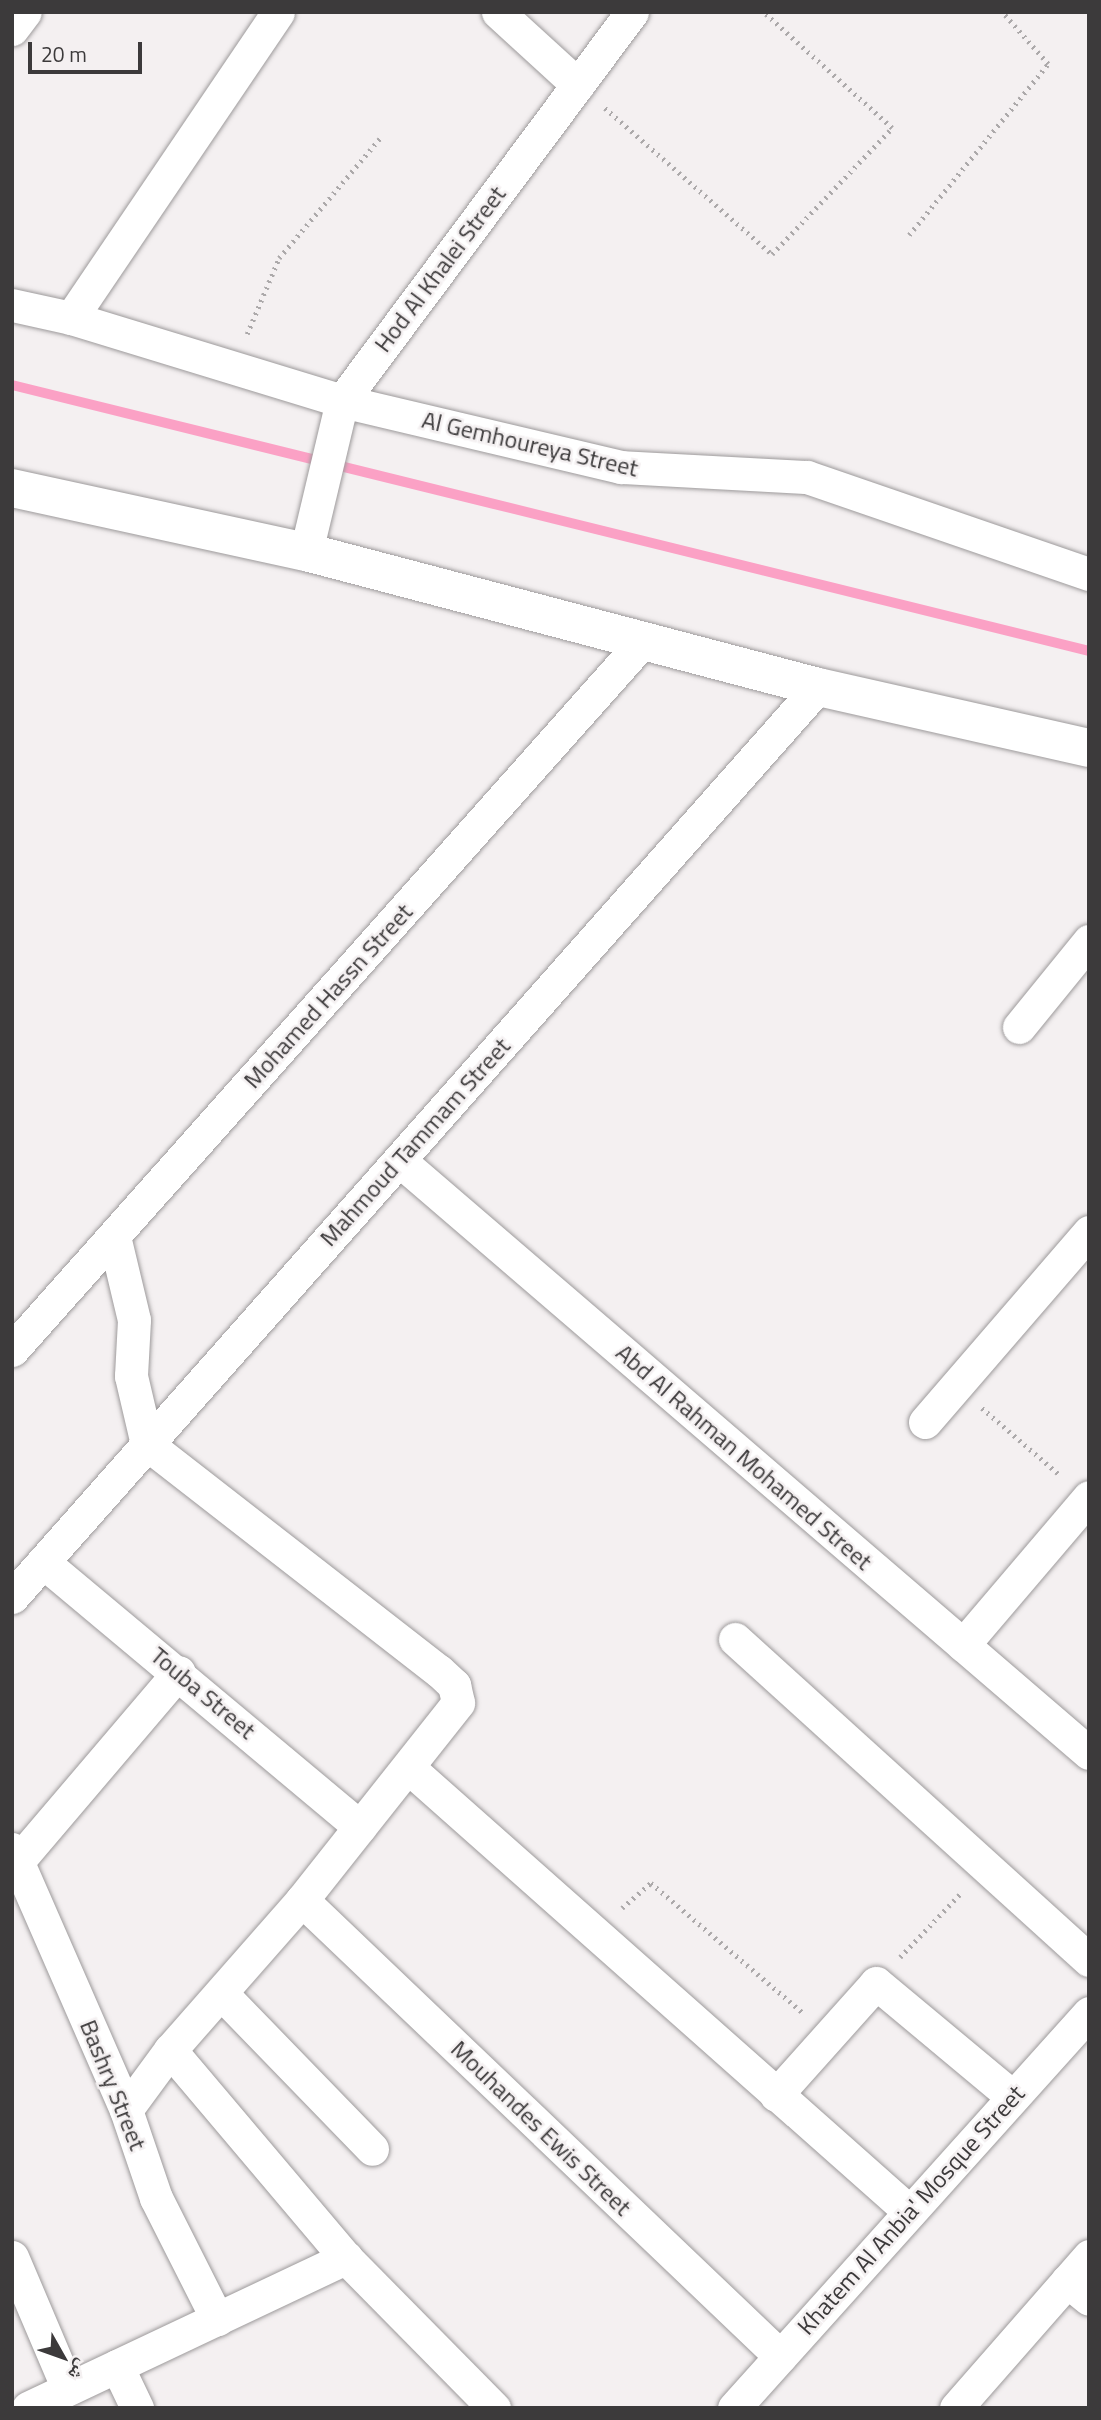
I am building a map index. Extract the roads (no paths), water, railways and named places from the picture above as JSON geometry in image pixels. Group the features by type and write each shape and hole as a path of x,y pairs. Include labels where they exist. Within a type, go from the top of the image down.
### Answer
{"street":[{"path":"12,29 25,12"},
{"path":"71,318 278,12"},
{"path":"498,12 578,85"},
{"name":"Hod Al Khalei Street","path":"306,552 342,401 632,12"},
{"name":"Al Gemhoureya Street","path":"12,306 71,318 342,401 621,467 807,477 1089,574"},
{"path":"12,488 306,552 818,687 1089,748"},
{"name":"Mohamed Hassn Street","path":"12,1350 643,641"},
{"name":"Mahmoud Tammam Street","path":"12,1597 818,687"},
{"path":"1019,1027 1089,941"},
{"name":"Abd Al Rahman Mohamed Street","path":"398,1160 1089,1753"},
{"path":"925,1422 1089,1232"},
{"path":"114,1236 134,1320 131,1376 147,1444 454,1685 458,1703 302,1900 170,2050 126,2110"},
{"path":"963,1645 1088,1499"},
{"name":"Touba Street","path":"43,1562 179,1672 360,1827"},
{"path":"736,1639 984,1868 1089,1960"},
{"path":"15,1855 179,1672"},
{"path":"409,1768 909,2212"},
{"name":"Bashry Street","path":"15,1855 126,2110 156,2198 217,2319"},
{"name":"Mouhandes Ewis Street","path":"302,1900 780,2356"},
{"path":"776,2095 827,2034 876,1983 1013,2097"},
{"path":"221,1993 372,2149"},
{"name":"Khatem Al Anbia' Mosque Street","path":"734,2408 1089,2013"},
{"path":"170,2050 346,2258 494,2408"},
{"path":"12,2257 68,2389"},
{"path":"29,2408 346,2258"},
{"path":"956,2408 1082,2279"},
{"path":"117,2366 137,2408"}],"waterway":[{"path":"12,385 1089,651"}]}
